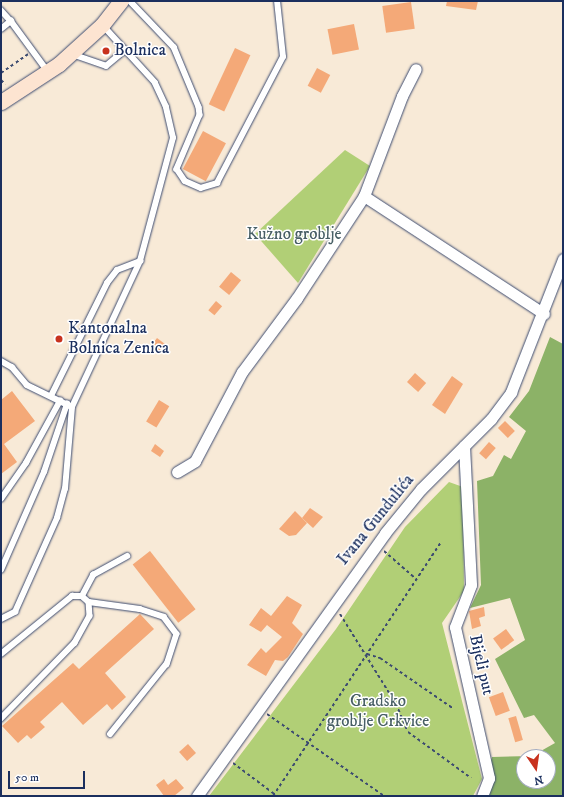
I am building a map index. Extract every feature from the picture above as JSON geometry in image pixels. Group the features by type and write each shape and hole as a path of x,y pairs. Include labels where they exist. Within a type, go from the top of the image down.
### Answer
{"main road":[{"path":"1,102 48,72 71,53 102,25 121,1"}],"street":[{"path":"177,472 195,461 242,372 297,298 364,196 402,96 416,69"},
{"path":"364,196 544,314"},
{"name":"Ivana Gundulića","path":"197,796 376,545 421,489 464,446 511,392 544,314 563,259"},
{"name":"Bijeli put","path":"464,446 471,585 455,627 489,778 482,796"}],"lane":[{"path":"130,1 174,47 199,107 200,115 177,169 185,181 201,188 216,183 284,57 277,1"},
{"path":"1,10 11,21 48,72"},
{"path":"1,29 11,21"},
{"path":"1,570 44,472 70,406 140,261 173,138 166,107 154,83 102,25"},
{"path":"71,53 106,66 124,51"},
{"path":"51,396 107,283 117,270 140,261"},
{"path":"1,361 12,367 27,385 70,406"},
{"path":"1,499 26,463 60,401"},
{"path":"1,619 15,612 57,518 65,489 70,406"},
{"path":"82,596 93,575 127,556"},
{"path":"1,654 72,596 82,596 90,602 140,609 164,617 177,634 167,664 110,734"},
{"path":"1,719 75,644 90,616 90,602"}],"path":[{"path":"1,73 32,51"},
{"path":"226,757 274,795 366,653 441,542"},
{"path":"376,545 416,579"},
{"path":"333,604 366,653 396,704 408,732 471,778"},
{"path":"366,653 380,658 454,709"},
{"path":"260,709 384,796"}],"green space":[{"name":"Kužno groblje","path":"345,150 370,166 298,283 255,234"},
{"path":"550,337 563,344 563,796 482,796 492,757 516,756 516,789 556,789 556,749 544,749 555,743 534,715 524,718 495,659 525,640 510,598 470,608 481,585 477,481 493,476 504,455 511,459 526,431 509,417 529,391"},
{"name":"Gradsko groblje Crkvice","path":"449,482 463,487 464,591 442,623 482,779 473,796 209,796 336,629 405,527"}],"building":[{"path":"447,1 478,1 476,10 446,6"},
{"path":"411,2 415,29 386,33 382,6"},
{"path":"354,24 359,50 332,55 327,29"},
{"path":"235,48 250,55 224,111 209,104"},
{"path":"317,68 330,75 321,93 308,86"},
{"path":"203,131 226,143 206,181 183,169"},
{"path":"231,272 241,280 229,295 219,287"},
{"path":"216,301 222,306 214,315 208,310"},
{"path":"157,338 165,344 158,353 150,347"},
{"path":"415,373 426,383 418,392 407,382"},
{"path":"452,376 463,384 445,414 432,405"},
{"path":"12,391 35,421 4,444 17,462 1,474 1,400"},
{"path":"159,400 169,406 156,428 146,421"},
{"path":"505,421 515,431 508,438 498,428"},
{"path":"489,442 496,448 486,459 479,453"},
{"path":"155,444 164,451 160,457 151,451"},
{"path":"310,508 323,517 313,528 302,518"},
{"path":"295,511 307,523 296,535 289,536 279,529"},
{"path":"150,551 196,609 178,623 133,565"},
{"path":"287,596 302,605 292,623 303,634 288,657 283,661 275,660 266,676 247,665 261,648 266,653 282,637 267,625 261,632 249,625 261,608 271,616"},
{"path":"484,607 485,616 479,618 481,626 472,629 469,611"},
{"path":"140,614 154,629 105,673 126,697 112,710 107,704 83,725 62,702 40,722 45,727 31,739 27,735 18,743 2,726 73,663 79,669"},
{"path":"506,629 514,640 501,650 493,638"},
{"path":"503,692 510,711 496,716 489,697"},
{"path":"516,716 523,740 515,742 508,718"},
{"path":"188,744 196,753 187,761 179,752"},
{"path":"164,779 168,785 176,779 184,788 174,796 164,796 156,785"}],"place":[{"name":"Bolnica","path":"106,51"},
{"name":"Kantonalna Bolnica Zenica","path":"59,339"}]}
